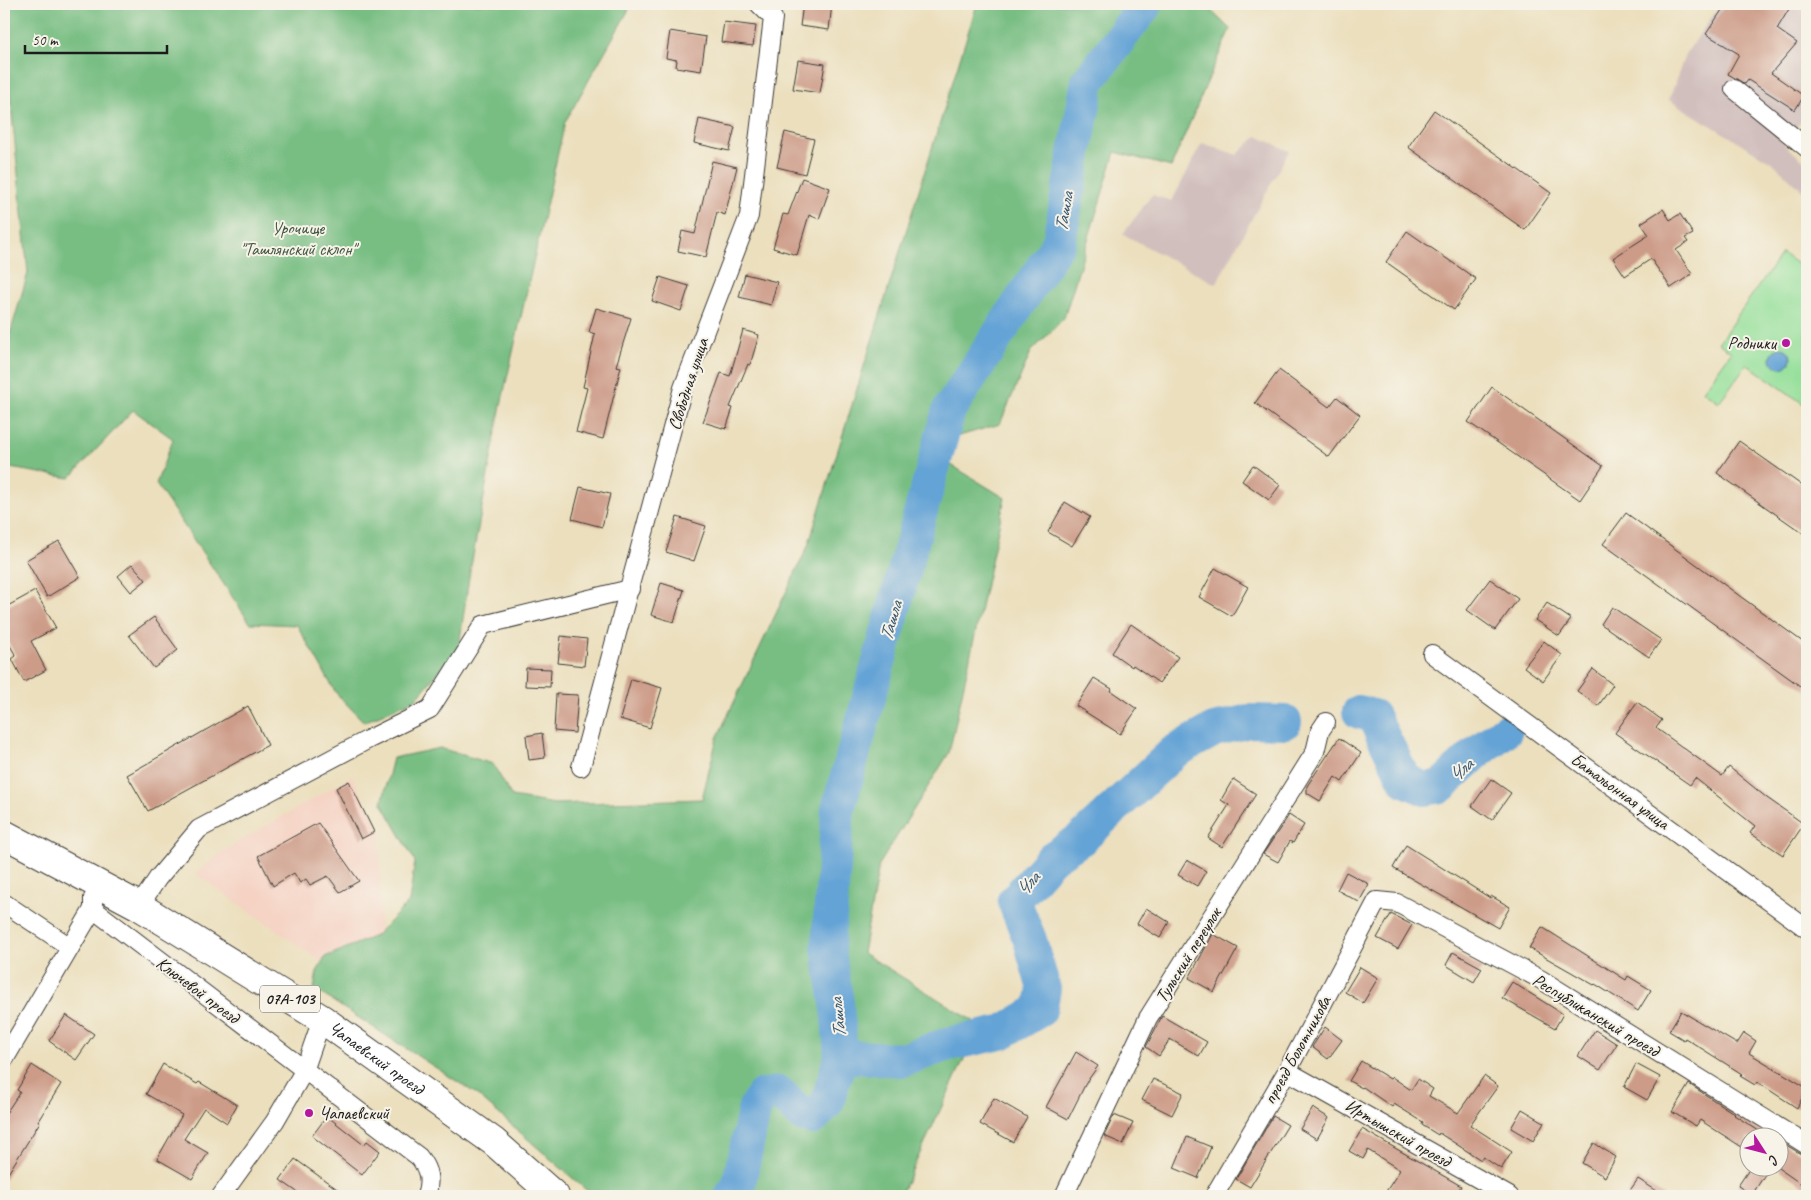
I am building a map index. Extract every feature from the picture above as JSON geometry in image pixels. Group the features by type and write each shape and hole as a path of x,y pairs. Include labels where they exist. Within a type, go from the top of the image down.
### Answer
{"main road":[{"name":"Чапаевский проезд","path":"4,834 139,906 322,1019 494,1142 555,1196"}],"street":[{"name":"Свободная улица","path":"581,768 683,388 749,216 773,18 759,4"},
{"path":"1734,88 1807,148"},
{"path":"139,906 158,878 200,828 430,709 483,625 630,589"},
{"name":"Батальонная улица","path":"1432,654 1807,929"},
{"name":"Тульский переулок","path":"1064,1196 1148,1018 1315,752 1320,731 1326,722"},
{"path":"4,1060 93,909 94,882"},
{"name":"проезд Болотникова","path":"1214,1196 1287,1070 1377,901"},
{"name":"Республиканский проезд","path":"1377,901 1397,903 1540,979 1807,1145"},
{"path":"4,903 70,947"},
{"name":"Ключевой проезд","path":"93,909 419,1157 426,1166 429,1180 426,1196"},
{"path":"221,1196 275,1121 304,1071 322,1019"},
{"name":"Иртышский проезд","path":"1287,1070 1509,1196"}],"shaded area":[{"path":"1721,4 1807,4 1807,112 1784,145 1807,163 1807,195 1773,163 1669,100 1685,55"},
{"path":"1257,136 1289,151 1216,284 1123,234 1152,195 1172,201 1202,143 1237,155"},
{"path":"352,776 380,831 380,938 326,965 196,874 220,853"}],"green space":[{"name":"Урочище \"Ташлянский склон\"","path":"4,4 632,4 565,122 501,405 469,577 459,647 416,699 364,722 336,693 297,625 250,623 156,484 173,439 133,410 70,478 4,467 4,332 10,334 28,273 4,46"},
{"path":"977,4 1204,4 1230,29 1171,167 1115,152 1064,318 1031,352 1000,424 922,447 1005,498 949,753 879,865 863,953 980,1025 900,1196 593,1196 475,1093 314,989 317,972 325,957 375,936 409,902 415,861 382,803 393,758 440,748 493,764 512,797 554,804 702,799 717,738 808,546"},
{"path":"1782,253 1807,271 1807,402 1805,405 1747,364 1719,402 1703,391 1731,352 1718,343"}],"water":[{"path":"1781,348 1788,351 1791,358 1788,365 1781,368 1774,365 1771,358 1774,351"}],"building":[{"path":"803,4 832,4 829,30 800,26"},
{"path":"1726,4 1792,4 1777,29 1797,43 1771,73 1804,96 1795,110 1748,80 1745,84 1728,74 1739,54 1706,34"},
{"path":"724,22 756,26 753,46 721,42"},
{"path":"670,31 706,37 701,71 676,67 677,60 666,58"},
{"path":"798,60 825,64 820,93 793,89"},
{"path":"1434,110 1551,193 1525,230 1408,147"},
{"path":"699,119 735,127 729,151 694,143"},
{"path":"785,132 814,139 805,174 777,167"},
{"path":"712,161 737,167 725,215 717,212 706,257 678,251 682,231 695,234"},
{"path":"802,178 830,188 819,219 809,215 797,255 773,248 783,214 788,215"},
{"path":"1663,209 1670,220 1680,214 1693,234 1685,238 1688,242 1676,250 1692,274 1671,288 1651,259 1625,276 1613,258 1649,235 1641,223"},
{"path":"1407,231 1476,279 1454,310 1386,262"},
{"path":"745,274 777,282 771,305 739,297"},
{"path":"660,277 689,286 681,311 652,301"},
{"path":"596,308 631,318 616,366 621,367 603,439 576,432 587,388 583,387 595,334 589,332"},
{"path":"743,330 759,335 750,365 748,364 730,407 733,408 726,429 703,422 721,373 730,376"},
{"path":"1279,370 1329,407 1337,397 1360,415 1329,457 1255,403"},
{"path":"1492,387 1603,466 1580,500 1468,422"},
{"path":"1739,441 1807,489 1807,536 1717,473"},
{"path":"1253,465 1280,485 1269,500 1242,481"},
{"path":"580,487 610,494 602,527 572,519"},
{"path":"1065,502 1090,517 1072,546 1048,532"},
{"path":"1626,513 1807,645 1807,691 1603,544"},
{"path":"677,517 706,526 694,561 666,552"},
{"path":"59,541 80,577 47,597 26,560"},
{"path":"132,564 146,580 131,592 118,576"},
{"path":"1215,568 1248,587 1232,616 1199,597"},
{"path":"1490,579 1518,599 1495,630 1467,610"},
{"path":"661,583 684,590 674,622 651,615"},
{"path":"35,591 56,628 31,641 46,670 24,682 12,659 16,656 4,635 4,608"},
{"path":"1547,603 1571,619 1559,636 1535,620"},
{"path":"1612,607 1661,640 1649,657 1601,624"},
{"path":"154,617 178,650 154,668 129,635"},
{"path":"1131,624 1178,657 1159,683 1112,653"},
{"path":"561,636 587,639 584,666 558,663"},
{"path":"1544,641 1562,655 1543,681 1524,667"},
{"path":"526,668 551,669 550,687 525,686"},
{"path":"1593,669 1613,685 1598,706 1577,691"},
{"path":"1094,678 1112,689 1111,691 1137,709 1120,734 1076,706"},
{"path":"631,679 662,688 650,728 620,719"},
{"path":"556,694 578,695 575,733 554,731"},
{"path":"1637,702 1662,720 1656,728 1722,776 1729,767 1767,798 1804,824 1783,855 1750,833 1755,826 1695,778 1690,785 1615,733"},
{"path":"248,706 268,745 148,811 127,775"},
{"path":"542,733 545,758 529,760 526,736"},
{"path":"1339,738 1361,753 1342,782 1335,777 1320,801 1307,793 1307,786"},
{"path":"1233,779 1256,794 1222,847 1208,838 1229,805 1221,800"},
{"path":"1491,779 1511,793 1492,820 1472,806"},
{"path":"349,781 374,832 361,839 336,788"},
{"path":"1289,815 1304,825 1293,843 1290,841 1278,862 1263,854"},
{"path":"318,823 359,881 340,892 328,876 310,885 306,879 300,883 294,873 273,886 258,856"},
{"path":"1406,845 1490,898 1491,896 1510,907 1498,928 1393,868"},
{"path":"1187,860 1206,871 1197,886 1178,875"},
{"path":"1346,872 1369,884 1359,902 1337,890"},
{"path":"1146,908 1169,922 1160,938 1137,924"},
{"path":"1391,914 1412,925 1398,949 1377,938"},
{"path":"1542,927 1626,980 1628,976 1651,990 1638,1011 1595,984 1529,948"},
{"path":"1213,934 1238,948 1214,992 1189,978"},
{"path":"1453,952 1482,968 1474,982 1446,965"},
{"path":"1360,967 1378,978 1363,1003 1345,992"},
{"path":"1512,982 1563,1014 1555,1028 1502,998"},
{"path":"1681,1011 1737,1044 1744,1033 1756,1041 1749,1053 1807,1088 1797,1108 1757,1082 1755,1085 1740,1076 1742,1074 1685,1038 1684,1040 1669,1031"},
{"path":"66,1015 94,1034 76,1060 49,1041"},
{"path":"1162,1016 1207,1042 1199,1056 1170,1039 1159,1056 1146,1047"},
{"path":"1325,1027 1342,1040 1328,1059 1312,1047"},
{"path":"1595,1030 1617,1044 1600,1070 1578,1056"},
{"path":"1076,1052 1098,1066 1086,1083 1068,1119 1046,1107"},
{"path":"1361,1061 1390,1079 1392,1077 1411,1090 1418,1079 1433,1089 1429,1096 1458,1113 1484,1076 1498,1086 1470,1125 1512,1152 1501,1169 1483,1157 1481,1160 1439,1133 1438,1135 1422,1125 1423,1122 1394,1104 1392,1107 1363,1087 1349,1081"},
{"path":"163,1064 197,1084 199,1082 237,1105 227,1123 204,1108 184,1139 208,1153 192,1179 157,1159 182,1115 146,1094"},
{"path":"1636,1064 1660,1077 1647,1100 1624,1087"},
{"path":"32,1065 61,1084 4,1180 4,1116 20,1092 17,1090"},
{"path":"1153,1079 1183,1093 1172,1115 1142,1100"},
{"path":"1689,1084 1754,1128 1738,1128 1738,1145 1700,1120 1696,1126 1672,1112"},
{"path":"994,1098 1027,1117 1013,1142 980,1124"},
{"path":"1313,1108 1329,1118 1317,1139 1300,1129"},
{"path":"1522,1109 1544,1122 1533,1141 1511,1128"},
{"path":"1114,1115 1133,1123 1123,1144 1104,1136"},
{"path":"327,1116 364,1145 367,1141 380,1151 362,1175 312,1136"},
{"path":"1273,1116 1288,1125 1250,1187 1236,1179"},
{"path":"1362,1129 1461,1186 1455,1196 1383,1196 1400,1170 1368,1150 1363,1159 1349,1151"},
{"path":"1187,1137 1211,1147 1198,1178 1174,1168"},
{"path":"1594,1143 1616,1157 1605,1177 1582,1163"},
{"path":"1788,1146 1807,1156 1807,1188 1788,1175"},
{"path":"295,1159 347,1196 303,1196 280,1180"},
{"path":"1743,1178 1763,1178 1752,1195 1738,1186"},
{"path":"1638,1179 1665,1196 1626,1196"}],"waterway":[{"name":"Ташла","path":"731,1196 738,1187 755,1107 763,1095 779,1093 802,1115 813,1118 827,1103 841,1056 837,1003 828,946 838,809 949,410 1059,242 1088,81 1146,4"},
{"name":"Чла","path":"1359,712 1373,716 1405,780 1425,789 1441,786 1474,755 1506,730"},
{"name":"Чла","path":"841,1056 903,1060 948,1044 1001,1033 1040,1010 1044,989 1030,940 1014,901 1052,858 1081,839 1174,752 1214,730 1249,721 1285,722"}],"place":[{"name":"Родники","path":"1786,343"},
{"name":"Чапаевский","path":"309,1113"}]}
